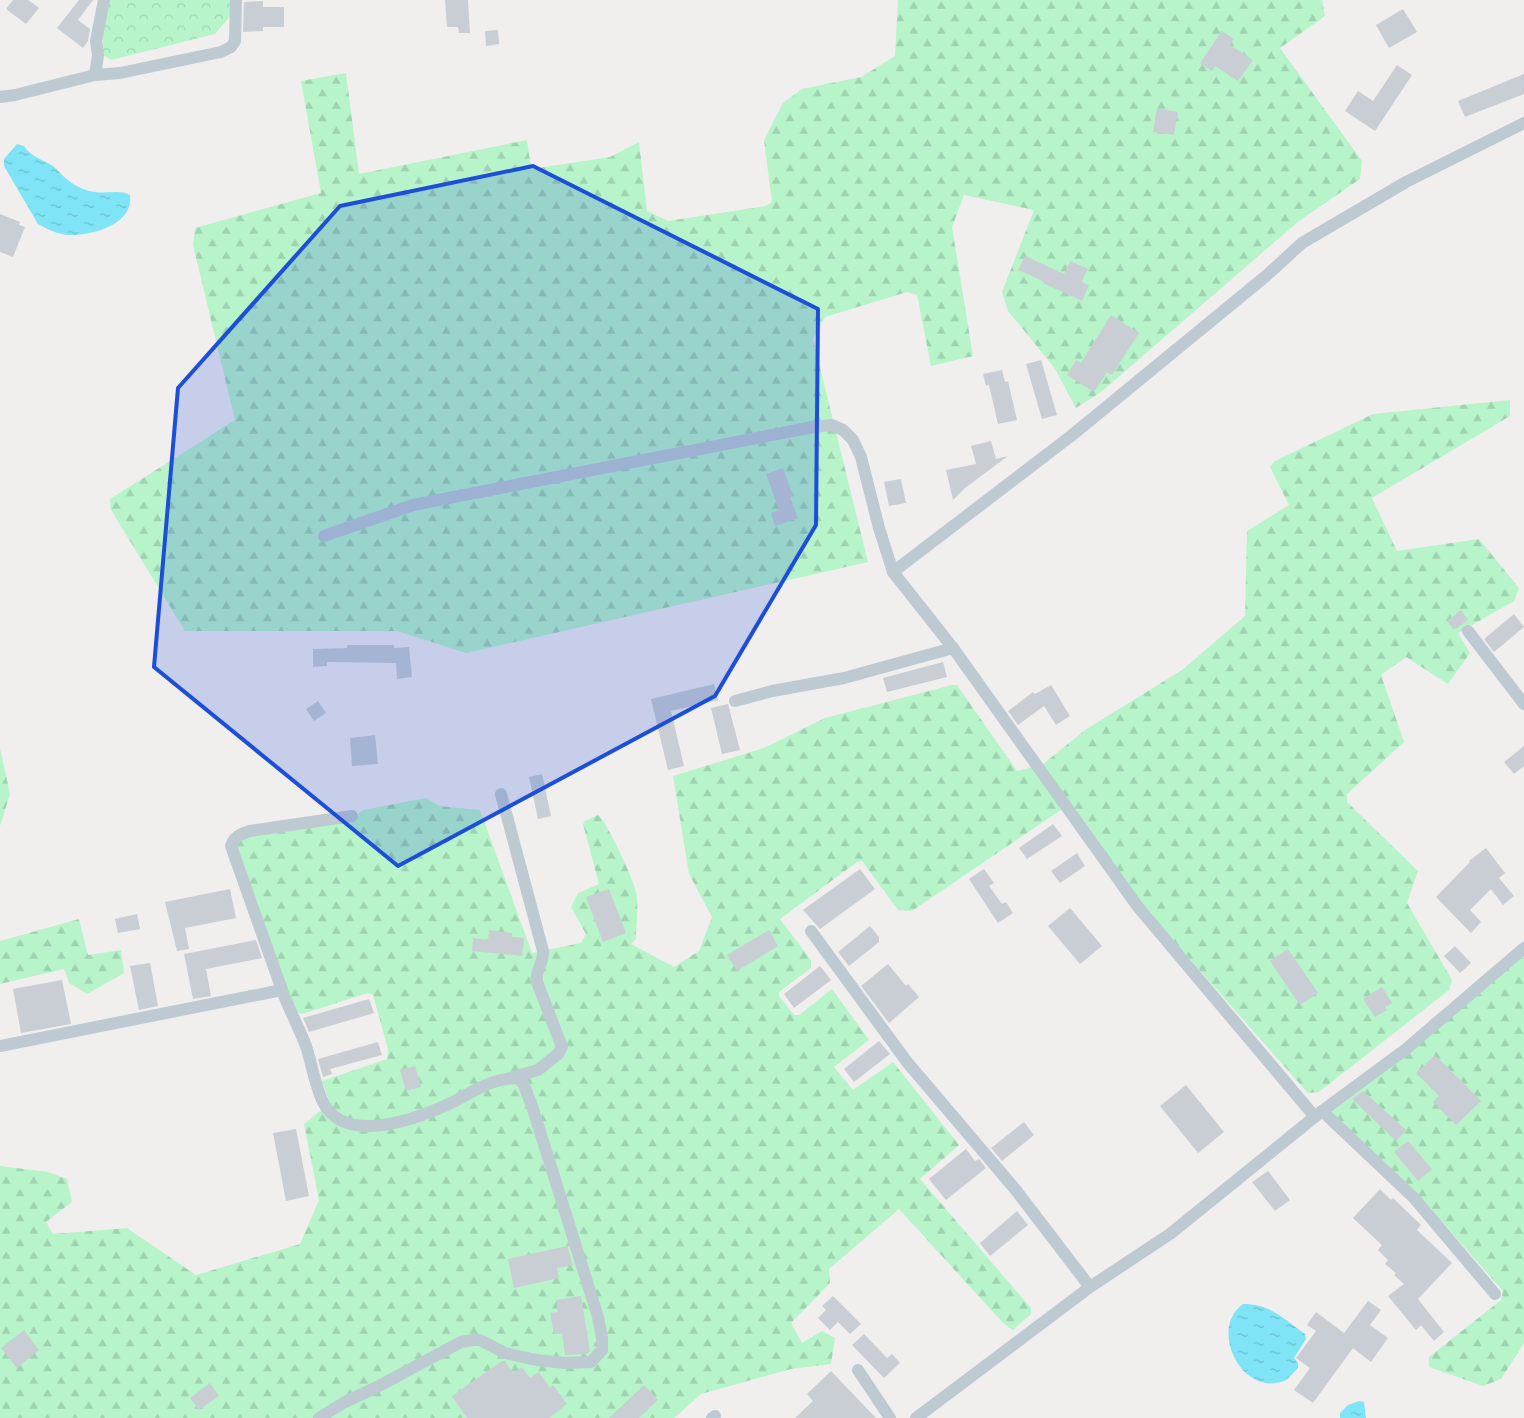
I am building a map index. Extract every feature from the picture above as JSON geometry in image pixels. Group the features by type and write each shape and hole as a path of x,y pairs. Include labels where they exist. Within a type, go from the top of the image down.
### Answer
{"street":[{"path":"95,75 98,55 96,41 104,0"},
{"path":"0,97 95,75 120,73 222,52 231,47 235,41 236,0"},
{"path":"893,572 1071,436 1266,276 1281,260 1302,243 1406,182 1524,123"},
{"path":"324,536 413,505 813,427 832,425 843,430 853,440 861,457 879,528 893,572 953,648 1138,907 1319,1114 1414,1198 1495,1294"},
{"path":"1468,631 1524,704"},
{"path":"735,701 772,691 844,678 953,648"},
{"path":"501,794 544,951 543,964 536,975 537,982 562,1047 558,1054 538,1070 510,1078"},
{"path":"319,1418 345,1402 377,1387 460,1342 480,1340 492,1347 520,1357 566,1363 591,1362 602,1350 598,1317 532,1106 524,1085 519,1078 504,1078 488,1083 448,1104 395,1123 372,1126 353,1125 340,1121 332,1115 323,1103 306,1048 282,990 231,846 236,836 250,831 352,816"},
{"path":"810,931 907,1062 1015,1189 1090,1286"},
{"path":"916,1418 1090,1286 1170,1234 1319,1114 1406,1049 1524,948"},
{"path":"0,1046 282,990"},
{"path":"858,1370 890,1418"}],"highlighted area":[{"path":"533,166 818,309 816,525 715,696 398,866 154,667 178,388 340,206"}],"green space":[{"path":"107,0 233,0 232,14 215,34 111,60 101,54"},
{"path":"898,0 1322,0 1325,16 1280,48 1362,161 1360,179 1299,221 1101,392 1076,408 1054,367 1008,311 1002,292 1034,210 964,195 952,227 973,356 931,366 917,295 907,292 825,317 813,339 868,562 466,653 397,631 185,631 111,510 110,499 235,420 193,245 195,228 321,193 301,81 346,73 359,174 527,140 531,169 610,157 639,142 647,211 668,221 766,206 772,202 764,140 783,103 802,89 861,77 895,56"},
{"path":"1510,400 1510,416 1372,498 1397,551 1479,539 1519,588 1514,601 1458,633 1470,653 1448,684 1406,657 1381,675 1404,742 1347,794 1347,802 1418,871 1407,903 1452,980 1449,990 1319,1092 1308,1093 1141,904 1071,803 912,911 898,910 862,861 857,862 780,919 811,960 811,968 779,992 779,996 794,1015 799,1015 832,989 869,1040 834,1067 853,1090 893,1062 959,1145 920,1179 1031,1308 1031,1314 1013,1330 1003,1323 899,1209 829,1269 830,1283 791,1323 802,1343 822,1331 835,1338 831,1364 791,1369 701,1394 674,1418 0,1418 0,1166 48,1172 67,1179 72,1202 46,1222 53,1234 127,1228 196,1275 300,1244 319,1200 304,1124 330,1103 322,1081 387,1059 388,1049 373,995 368,993 302,1014 294,1011 236,847 238,840 247,835 353,818 363,810 426,798 439,806 480,810 532,953 581,943 586,934 571,907 578,893 599,884 583,824 585,821 598,815 607,827 619,851 636,892 636,939 631,944 674,967 699,951 712,917 689,874 673,776 764,748 825,718 952,685 957,685 1017,771 1043,764 1085,730 1182,670 1245,616 1247,531 1289,505 1270,467 1275,461 1373,414"},
{"path":"0,748 10,794 0,826"},
{"path":"79,919 88,955 121,950 124,973 87,994 69,983 64,969 0,984 0,941"},
{"path":"1524,953 1524,1343 1501,1379 1483,1386 1429,1367 1429,1357 1501,1300 1503,1291 1444,1224 1327,1111"}],"water":[{"path":"17,144 24,146 33,155 53,166 68,180 81,188 95,192 122,192 130,195 129,205 125,214 109,227 77,235 60,234 38,224 4,166 4,159"},
{"path":"1243,1304 1269,1309 1305,1334 1306,1339 1294,1358 1298,1363 1298,1368 1286,1380 1269,1383 1255,1379 1243,1370 1235,1358 1230,1344 1229,1329 1233,1315"},
{"path":"1359,1401 1364,1402 1366,1418 1340,1418 1340,1413 1348,1405"}],"building":[{"path":"13,0 28,0 39,8 26,24 6,9"},
{"path":"79,0 93,0 78,20 90,29 88,41 83,48 57,28"},
{"path":"445,0 468,0 470,33 459,33 458,27 447,27"},
{"path":"263,1 263,7 284,7 284,27 263,27 263,31 243,32 244,2"},
{"path":"1403,9 1417,32 1389,48 1376,25"},
{"path":"498,30 499,44 486,46 485,31"},
{"path":"1222,31 1234,39 1230,45 1253,60 1238,81 1215,66 1212,71 1200,63"},
{"path":"1397,65 1412,75 1375,131 1345,111 1358,91 1373,101"},
{"path":"1524,74 1524,94 1465,117 1458,101"},
{"path":"1157,108 1178,112 1174,135 1153,132"},
{"path":"0,214 20,222 19,225 25,227 13,257 0,252"},
{"path":"1025,256 1064,274 1070,261 1088,269 1081,282 1089,285 1082,301 1018,270"},
{"path":"1111,315 1139,333 1112,375 1107,372 1094,392 1067,375 1076,360 1081,363"},
{"path":"1041,360 1057,415 1042,419 1026,364"},
{"path":"1002,370 1005,382 1008,381 1017,420 998,424 989,385 986,386 983,374"},
{"path":"991,441 996,459 1008,456 965,488 953,500 946,470 976,464 971,446"},
{"path":"783,468 793,496 790,497 798,518 775,526 771,513 779,510 766,474"},
{"path":"901,479 906,503 889,506 884,482"},
{"path":"1461,610 1468,620 1454,630 1447,621"},
{"path":"1514,614 1524,627 1494,652 1484,639"},
{"path":"347,645 394,645 394,648 409,647 412,677 397,679 396,663 327,662 327,666 313,667 313,649 347,648"},
{"path":"943,662 947,677 887,692 883,678"},
{"path":"714,684 718,700 671,711 684,766 668,770 651,699"},
{"path":"1051,685 1070,716 1056,725 1044,706 1018,725 1008,711 1033,692 1035,694"},
{"path":"318,701 326,713 314,721 306,709"},
{"path":"728,704 740,750 722,754 711,708"},
{"path":"375,735 378,764 352,766 350,738"},
{"path":"1524,746 1524,766 1514,774 1504,762"},
{"path":"542,774 551,816 538,819 529,777"},
{"path":"1053,824 1062,836 1027,859 1019,848"},
{"path":"1486,848 1505,873 1499,878 1514,896 1503,905 1491,889 1470,910 1481,922 1471,933 1436,897 1469,861"},
{"path":"1077,853 1085,866 1060,883 1051,871"},
{"path":"860,869 875,889 820,929 803,910"},
{"path":"984,869 994,883 989,886 1002,904 1006,902 1013,913 998,923 969,879"},
{"path":"230,889 236,918 185,928 189,949 177,951 165,902"},
{"path":"609,889 626,933 603,942 586,897"},
{"path":"1070,908 1102,946 1080,964 1048,926"},
{"path":"137,914 140,929 118,933 115,919"},
{"path":"870,926 879,937 879,942 849,966 838,952"},
{"path":"489,930 512,933 512,937 524,938 522,956 472,951 473,938 488,940"},
{"path":"769,930 778,946 737,971 727,955"},
{"path":"256,940 262,958 206,969 211,996 193,999 184,954"},
{"path":"1455,946 1471,963 1460,973 1444,956"},
{"path":"1288,949 1318,993 1300,1005 1270,961"},
{"path":"150,963 158,1006 139,1010 130,966"},
{"path":"888,964 906,986 908,984 919,997 889,1023 861,986"},
{"path":"820,966 831,980 794,1008 784,994"},
{"path":"62,980 71,1024 21,1033 13,989"},
{"path":"1382,987 1392,1003 1385,1007 1387,1010 1375,1017 1363,999"},
{"path":"369,999 374,1013 309,1032 303,1018"},
{"path":"879,1041 890,1054 854,1082 844,1069"},
{"path":"378,1042 382,1055 330,1069 332,1074 323,1077 318,1059"},
{"path":"1435,1055 1481,1101 1456,1125 1433,1102 1439,1096 1416,1073"},
{"path":"415,1066 421,1087 406,1091 400,1070"},
{"path":"1186,1085 1224,1132 1198,1153 1160,1106"},
{"path":"1363,1091 1406,1130 1396,1141 1352,1099"},
{"path":"1024,1122 1034,1135 1002,1161 991,1148"},
{"path":"296,1129 309,1196 286,1201 273,1133"},
{"path":"1408,1141 1432,1169 1418,1181 1394,1152"},
{"path":"966,1149 975,1161 979,1159 986,1168 946,1200 929,1179"},
{"path":"1268,1171 1290,1200 1275,1211 1252,1182"},
{"path":"1380,1189 1391,1200 1393,1198 1421,1225 1417,1230 1452,1263 1418,1299 1444,1332 1434,1341 1421,1325 1416,1330 1388,1296 1404,1284 1394,1275 1396,1273 1385,1264 1388,1260 1378,1250 1382,1245 1353,1218"},
{"path":"1017,1211 1028,1225 990,1256 980,1243"},
{"path":"567,1246 573,1265 557,1268 559,1278 514,1288 508,1259"},
{"path":"581,1296 590,1351 587,1354 565,1355 562,1333 554,1334 550,1313 558,1312 556,1300"},
{"path":"833,1296 861,1324 850,1334 838,1322 830,1330 818,1318 826,1310 822,1306"},
{"path":"1368,1301 1381,1310 1370,1325 1388,1338 1371,1362 1353,1348 1313,1403 1294,1390 1310,1368 1296,1358 1316,1331 1307,1325 1316,1312 1344,1333"},
{"path":"24,1330 39,1350 17,1368 1,1348"},
{"path":"864,1334 887,1358 892,1354 900,1363 884,1378 852,1345"},
{"path":"502,1361 505,1361 513,1373 522,1367 530,1378 539,1372 550,1388 553,1385 567,1404 549,1418 467,1418 452,1396"},
{"path":"831,1371 876,1418 795,1418 813,1401 807,1394"},
{"path":"210,1383 219,1396 199,1410 190,1398"},
{"path":"644,1385 658,1400 639,1418 609,1418"}]}
